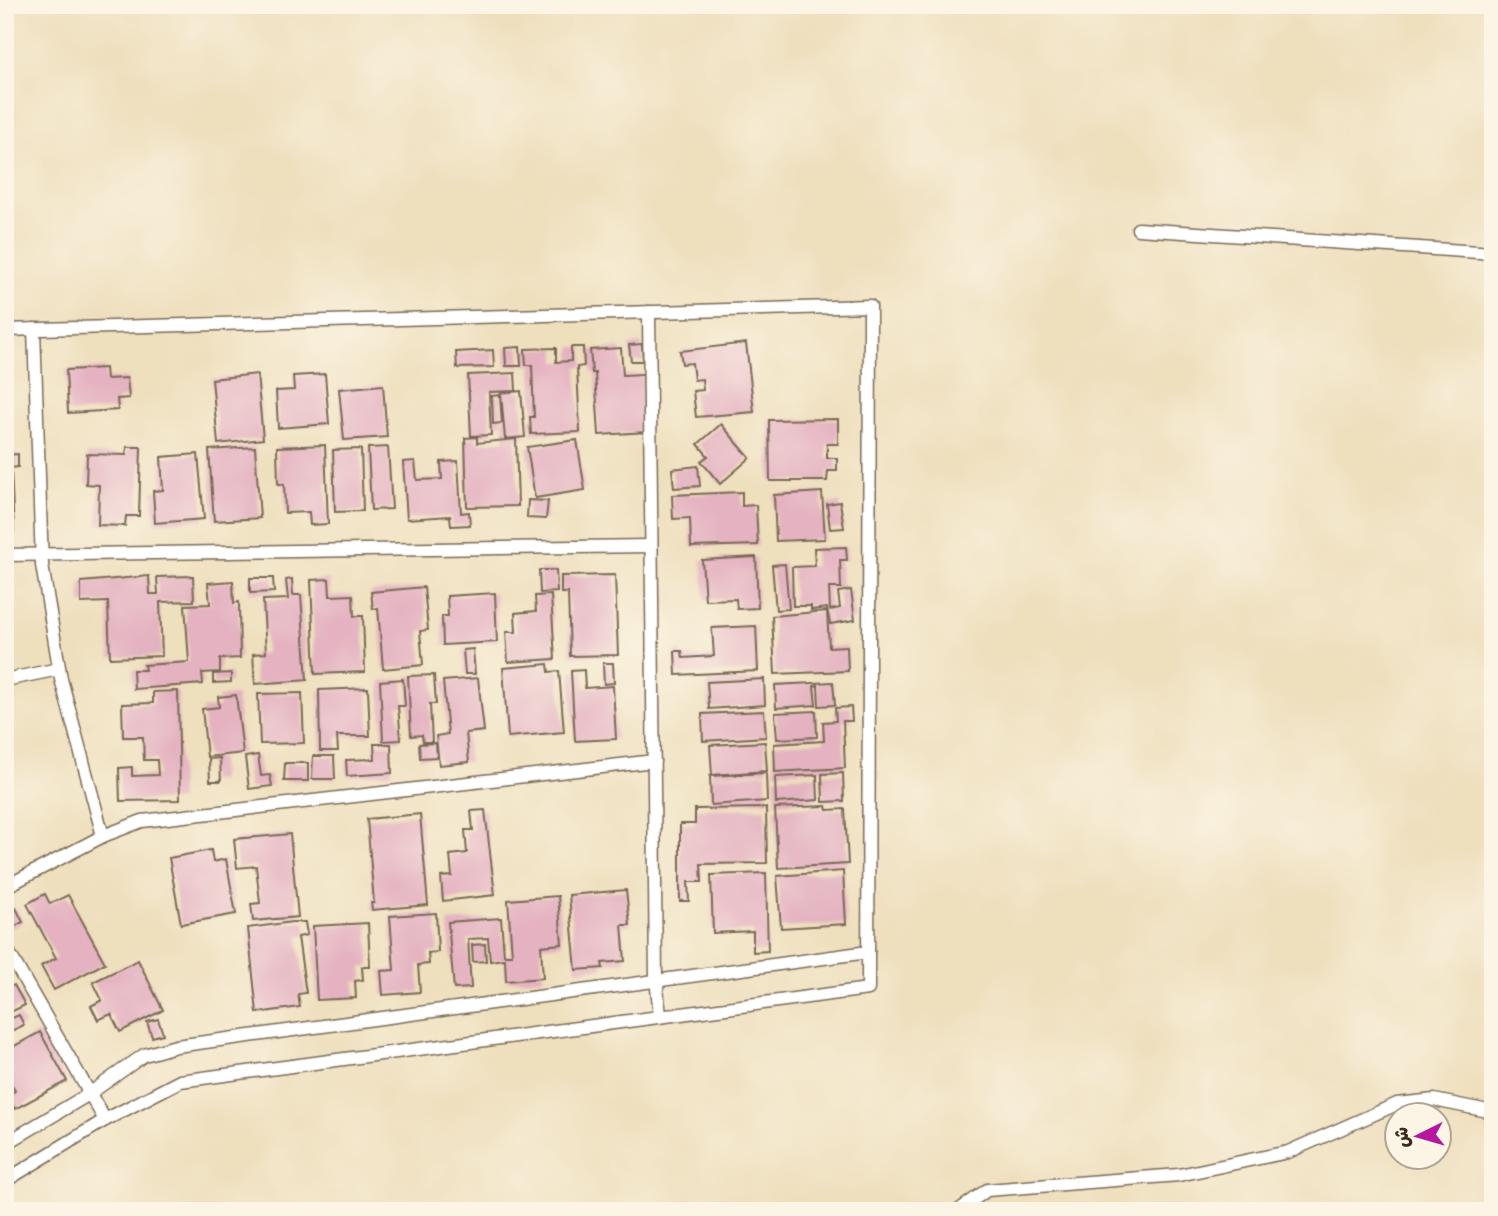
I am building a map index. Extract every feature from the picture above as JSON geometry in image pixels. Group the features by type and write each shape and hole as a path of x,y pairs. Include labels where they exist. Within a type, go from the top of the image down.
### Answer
{"street":[{"path":"1138,229 1493,253"},
{"path":"5,330 870,306 868,989 180,1081 104,1120 5,1181"},
{"path":"649,312 656,979 660,1015"},
{"path":"34,329 41,554 59,669 103,836"},
{"path":"5,555 652,546"},
{"path":"5,680 59,669"},
{"path":"5,887 103,836 142,821 654,761"},
{"path":"5,946 104,1120"},
{"path":"5,1144 89,1094 144,1055 176,1046 868,952"},
{"path":"958,1211 987,1190 1179,1175 1288,1152 1397,1104 1434,1100 1493,1112"}],"building":[{"path":"746,343 754,412 696,417 693,391 703,390 702,379 694,380 692,363 682,364 680,351"},
{"path":"642,344 643,361 631,361 629,345"},
{"path":"520,347 521,366 506,366 505,348"},
{"path":"571,347 583,347 584,366 577,367 580,432 531,434 530,417 534,417 532,365 526,365 525,349 556,348 556,362 571,361"},
{"path":"621,348 623,375 643,374 647,432 599,435 595,373 592,373 590,350"},
{"path":"493,350 494,367 457,368 456,352"},
{"path":"105,368 106,379 127,378 129,398 117,399 118,410 68,413 66,370"},
{"path":"515,373 516,391 489,392 491,435 471,436 468,375"},
{"path":"257,374 263,439 218,444 212,379"},
{"path":"325,374 329,424 278,428 276,391 294,390 293,376"},
{"path":"383,385 387,437 344,440 339,389"},
{"path":"521,391 525,437 505,439 501,393"},
{"path":"500,395 502,423 493,424 492,396"},
{"path":"838,419 838,444 827,444 827,458 837,458 837,471 828,471 827,481 770,481 769,420"},
{"path":"721,424 750,458 720,484 701,461 708,456 698,444"},
{"path":"477,437 477,443 516,439 518,506 467,507 465,438"},
{"path":"577,440 585,490 535,498 527,447"},
{"path":"325,445 328,524 310,525 309,512 285,513 284,484 278,484 277,447"},
{"path":"127,447 141,447 139,516 126,516 125,526 98,525 99,485 86,484 87,454 126,455"},
{"path":"255,447 260,518 214,521 209,450"},
{"path":"388,447 392,509 371,510 368,448"},
{"path":"361,449 363,511 335,512 333,450"},
{"path":"18,454 18,467 11,468 14,532 5,532 5,455"},
{"path":"198,454 204,519 155,523 153,491 163,490 161,457"},
{"path":"415,461 417,480 442,479 441,462 458,461 461,513 469,512 470,525 451,526 450,516 407,519 403,462"},
{"path":"698,466 700,486 674,488 672,469"},
{"path":"742,492 742,506 756,505 758,545 691,547 690,518 673,519 672,495"},
{"path":"822,492 825,539 776,541 774,495"},
{"path":"528,500 548,501 546,519 527,518"},
{"path":"840,502 844,528 830,529 827,504"},
{"path":"846,547 847,560 840,560 841,588 829,588 830,610 840,608 838,592 851,590 855,620 830,624 827,608 811,610 811,606 793,606 792,567 815,566 814,548"},
{"path":"756,557 758,608 737,609 736,599 705,600 702,560"},
{"path":"785,564 789,609 776,610 772,565"},
{"path":"539,570 556,570 557,592 540,593"},
{"path":"615,575 618,655 570,656 568,593 561,593 561,576"},
{"path":"149,576 150,594 158,594 157,577 193,576 194,601 160,602 162,656 110,658 108,602 81,603 81,582"},
{"path":"250,578 273,578 274,592 250,593"},
{"path":"292,579 293,595 301,595 307,680 255,684 253,654 266,653 263,600 288,599 286,580"},
{"path":"329,579 330,596 353,595 354,616 363,616 365,672 315,674 311,580"},
{"path":"233,581 234,603 239,602 240,658 220,659 220,672 202,673 203,684 134,689 133,670 145,670 144,665 189,662 185,605 210,604 208,583"},
{"path":"424,587 428,630 420,631 423,665 383,669 378,608 373,609 371,592"},
{"path":"495,593 497,642 443,645 442,616 448,616 447,596"},
{"path":"551,595 555,659 508,662 506,632 516,632 515,613 536,611 535,596"},
{"path":"827,611 829,647 847,646 848,671 775,674 772,616"},
{"path":"756,626 758,671 676,675 675,651 682,651 683,658 714,656 712,628"},
{"path":"473,649 475,674 465,674 463,650"},
{"path":"603,663 613,663 614,683 604,684"},
{"path":"548,664 549,672 559,671 564,732 508,737 503,668"},
{"path":"584,670 585,688 613,686 616,739 575,741 571,671"},
{"path":"231,673 231,682 213,683 213,674"},
{"path":"434,675 436,704 430,704 432,742 423,742 422,735 411,736 408,676"},
{"path":"478,678 484,731 466,733 469,762 439,765 436,736 448,734 443,681"},
{"path":"403,679 405,706 398,706 401,740 383,741 380,681"},
{"path":"764,679 765,705 709,709 707,682"},
{"path":"833,682 835,705 819,706 818,685 814,686 816,705 776,708 775,685"},
{"path":"368,688 370,736 337,736 338,751 320,751 319,690"},
{"path":"178,691 180,800 120,801 119,768 132,767 132,776 158,775 157,760 144,760 143,737 123,737 122,704 153,703 153,692"},
{"path":"302,693 304,743 260,744 258,694"},
{"path":"236,695 243,753 207,757 202,709 219,707 218,697"},
{"path":"851,707 852,721 843,721 845,768 775,772 774,744 824,741 823,722 836,721 835,708"},
{"path":"764,711 766,737 703,741 702,714"},
{"path":"816,711 817,737 777,739 775,713"},
{"path":"765,742 767,771 712,775 710,745"},
{"path":"436,743 437,757 420,758 419,744"},
{"path":"374,744 391,744 392,773 347,776 346,760 375,759"},
{"path":"258,755 261,776 270,775 272,786 249,789 245,757"},
{"path":"313,756 334,756 335,779 312,779"},
{"path":"220,758 221,781 210,781 209,759"},
{"path":"285,763 308,763 308,781 284,781"},
{"path":"766,773 767,801 711,805 710,776"},
{"path":"843,773 844,801 823,802 822,774"},
{"path":"817,775 818,800 776,803 775,777"},
{"path":"826,806 827,810 845,809 848,864 778,868 775,808"},
{"path":"766,808 767,863 701,864 702,882 688,882 689,901 680,901 680,824 695,824 695,809"},
{"path":"485,810 495,895 443,901 441,877 452,876 450,855 467,853 465,830 473,830 471,811"},
{"path":"420,814 428,905 372,910 371,903 374,903 367,819"},
{"path":"290,834 298,917 253,921 251,904 260,903 256,866 237,868 234,839"},
{"path":"211,850 213,862 226,859 236,914 181,924 169,858"},
{"path":"843,871 846,924 781,928 777,876"},
{"path":"766,873 768,951 753,952 753,931 713,933 711,875"},
{"path":"626,890 630,925 622,925 625,961 602,963 603,968 576,970 569,895"},
{"path":"45,894 50,904 68,895 105,963 54,990 41,966 56,958 27,904"},
{"path":"558,896 562,944 541,946 543,978 506,981 505,959 490,961 488,938 468,939 471,988 454,989 448,922 501,918 504,955 512,955 508,900"},
{"path":"16,908 23,922 6,931 5,914"},
{"path":"436,913 438,952 428,953 429,964 418,965 420,992 383,995 381,971 394,970 390,916"},
{"path":"305,922 307,935 298,937 306,993 298,994 300,1007 257,1013 248,928"},
{"path":"368,923 370,967 362,967 363,980 355,981 356,998 317,1000 313,926"},
{"path":"485,944 486,961 473,962 472,945"},
{"path":"138,960 163,1010 120,1032 111,1014 98,1020 91,1006 102,1000 93,982"},
{"path":"14,985 25,1005 11,1012 5,1001 5,990"},
{"path":"19,1015 24,1025 5,1034 5,1021"},
{"path":"158,1019 163,1034 152,1037 147,1022"},
{"path":"40,1032 67,1081 15,1109 7,1096 15,1091 5,1073 5,1051"}]}
